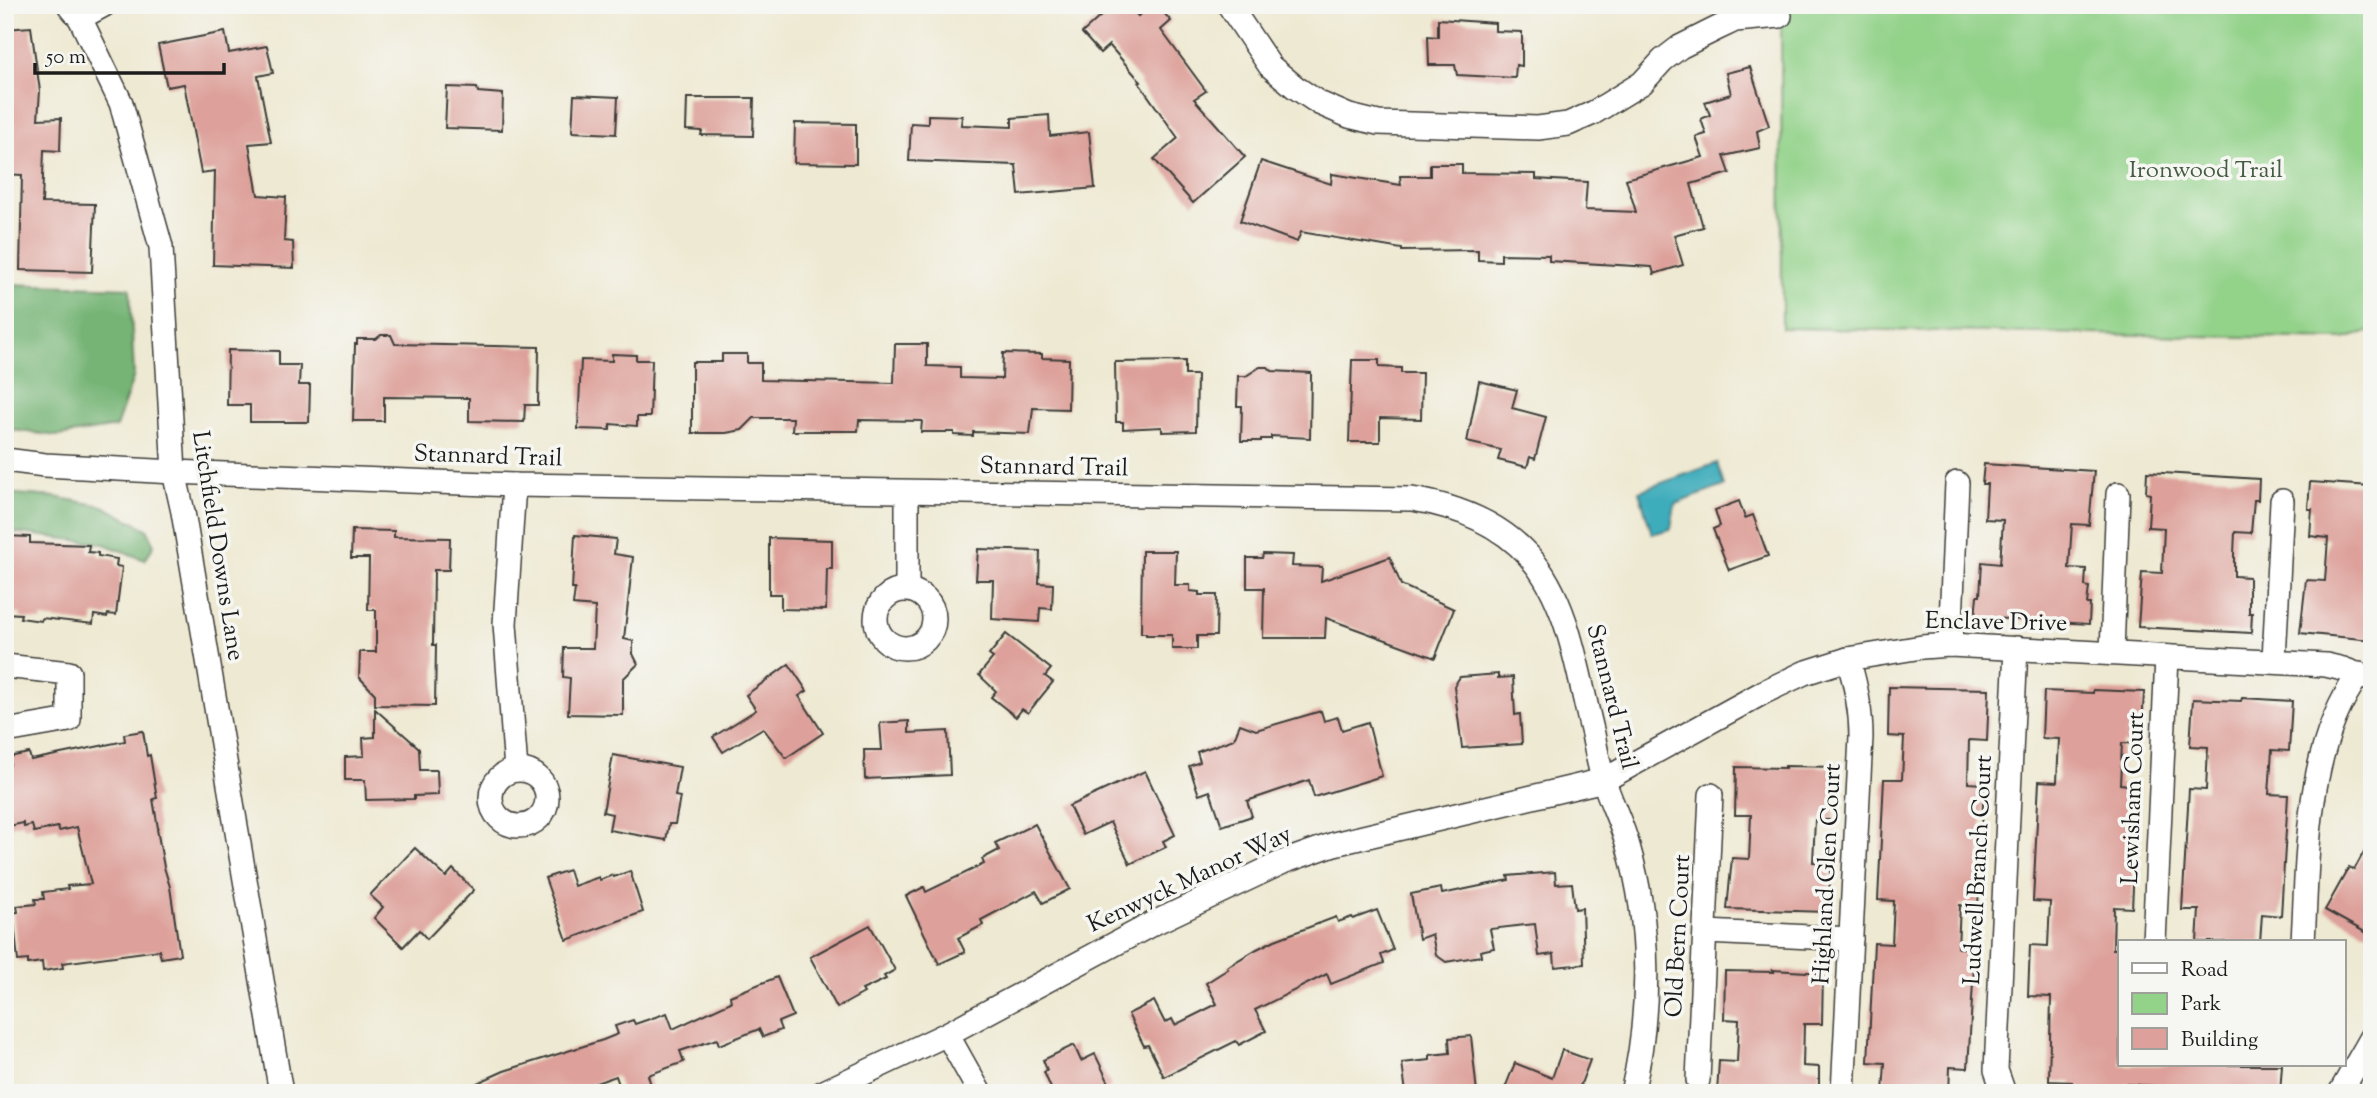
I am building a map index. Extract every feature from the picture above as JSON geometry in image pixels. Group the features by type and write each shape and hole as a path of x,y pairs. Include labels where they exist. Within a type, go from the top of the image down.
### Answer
{"street":[{"path":"75,12 104,5"},
{"path":"1229,5 1270,66 1319,103 1349,116 1378,123 1525,128 1568,124 1593,113 1642,83 1663,60 1680,47 1735,20 1780,16"},
{"name":"Litchfield Downs Lane","path":"75,12 121,103 161,247 174,472 281,1093"},
{"name":"Stannard Trail","path":"5,460 45,465 174,472 514,485 1412,499 1443,504 1473,515 1503,534 1523,551 1548,583 1563,614 1604,780 1628,846 1639,900 1646,996 1644,1037 1632,1093"},
{"path":"1950,645 1957,483"},
{"path":"514,485 505,625 516,770"},
{"path":"907,493 907,589"},
{"path":"2112,652 2118,494"},
{"path":"2274,660 2282,501"},
{"name":"Enclave Drive","path":"1604,780 1764,692 1804,673 1848,659 1922,647 1950,645 2274,660 2326,665 2365,677"},
{"name":"Ludwell Branch Court","path":"2004,1093 1996,1070 2016,648"},
{"name":"Lewisham Court","path":"2154,940 2166,657"},
{"name":"Highland Glen Court","path":"1843,1093 1861,718 1855,681 1848,659"},
{"path":"5,666 69,673 69,720 6,732"},
{"path":"2303,940 2309,820 2314,783 2346,692 2365,677"},
{"name":"Kenwyck Manor Way","path":"822,1093 947,1034 1152,924 1283,862 1346,841 1604,780"},
{"name":"Old Bern Court","path":"1698,1080 1711,795"},
{"path":"1706,932 1851,939"},
{"path":"947,1034 980,1093"},
{"path":"2340,1093 2372,1037"}],"green space":[{"name":"Ironwood Trail","path":"1781,5 2372,5 2372,331 2344,339 1782,328"},
{"path":"5,284 130,288 134,375 116,427 58,436 5,429"},
{"path":"5,493 55,497 103,506 147,529 154,545 145,560 104,544 5,531"}],"water":[{"path":"1717,463 1724,486 1675,504 1671,529 1652,534 1639,491"}],"building":[{"path":"1113,5 1128,5 1138,16 1151,5 1157,5 1171,21 1161,30 1206,91 1194,99 1245,157 1193,203 1154,159 1178,138 1139,83 1141,82 1109,45 1100,53 1082,33"},
{"path":"1438,19 1495,23 1495,31 1522,32 1522,66 1516,65 1515,78 1457,75 1455,65 1429,65 1428,36 1438,37"},
{"path":"31,27 40,91 38,119 61,118 60,151 44,150 42,203 95,204 92,272 20,270 22,175 5,174 5,29"},
{"path":"225,32 229,53 267,46 273,73 258,76 271,142 249,144 258,195 286,197 284,241 293,242 294,268 213,265 215,171 201,173 184,84 167,87 158,45"},
{"path":"1750,67 1769,126 1757,131 1760,148 1724,156 1730,173 1691,184 1703,227 1674,235 1683,265 1654,274 1652,267 1549,261 1549,255 1501,254 1501,261 1478,260 1478,250 1402,251 1301,232 1297,242 1240,221 1261,161 1331,184 1332,174 1401,185 1400,176 1430,176 1430,164 1462,164 1462,173 1536,174 1536,179 1587,182 1585,210 1636,212 1626,179 1703,157 1696,137 1706,134 1701,119 1710,115 1705,102 1731,94 1726,73"},
{"path":"447,87 477,88 478,92 503,94 502,130 445,128"},
{"path":"574,95 618,97 616,134 572,132"},
{"path":"687,98 754,98 753,136 701,135 702,131 686,130"},
{"path":"928,115 962,116 961,125 1012,127 1012,118 1049,115 1050,136 1089,132 1095,188 1019,195 1016,165 909,161 911,123 928,124"},
{"path":"795,123 856,124 856,164 794,163"},
{"path":"381,335 391,335 395,344 539,347 538,405 525,405 524,422 469,421 469,398 384,397 384,421 353,421 355,344 357,339 376,339"},
{"path":"895,344 927,344 927,366 960,367 960,378 1002,379 1003,353 1042,354 1042,358 1069,359 1068,409 1033,408 1030,434 973,432 973,436 954,435 954,432 921,432 922,421 859,420 858,431 792,431 793,418 754,418 742,430 692,433 692,362 722,362 722,354 747,354 747,363 761,363 761,380 894,383"},
{"path":"228,350 279,351 279,365 300,365 299,385 310,385 309,422 250,422 250,405 227,405"},
{"path":"612,354 636,355 636,360 652,360 650,417 637,417 637,426 610,424 610,430 578,429 581,360 612,361"},
{"path":"1352,360 1379,360 1379,367 1401,368 1401,373 1422,373 1421,419 1380,418 1380,442 1349,442"},
{"path":"1185,361 1185,375 1197,375 1196,431 1162,432 1162,427 1123,429 1123,422 1116,422 1115,362"},
{"path":"1260,367 1268,367 1272,371 1311,373 1310,438 1271,436 1271,439 1261,441 1241,441 1242,406 1237,406 1238,376 1246,376"},
{"path":"1479,381 1517,390 1512,408 1546,417 1535,459 1530,457 1527,467 1498,460 1501,450 1467,442"},
{"path":"1984,464 2094,471 2089,525 2072,524 2069,568 2086,569 2089,624 1975,617 1977,596 1980,596 1982,562 2000,564 2003,520 1985,519 1987,484 1982,484"},
{"path":"2147,472 2259,479 2251,533 2235,532 2234,576 2249,577 2251,633 2138,627 2142,572 2162,573 2164,528 2148,527 2150,494 2146,493"},
{"path":"2310,482 2372,486 2372,640 2300,633 2306,580 2325,581 2328,538 2310,536"},
{"path":"1739,501 1745,518 1753,515 1768,556 1729,570 1713,529 1720,526 1715,510"},
{"path":"352,530 394,531 394,537 450,538 449,570 434,570 435,706 375,705 375,694 359,677 360,652 376,652 376,610 368,610 369,558 351,558"},
{"path":"575,535 616,539 614,554 633,557 624,639 633,641 633,654 638,664 623,679 623,715 568,714 570,678 563,677 564,648 593,648 595,607 573,605"},
{"path":"5,536 30,537 30,543 89,545 88,552 117,559 116,566 122,567 116,615 94,615 93,624 42,618 41,621 20,618 21,614 5,613"},
{"path":"769,538 832,540 832,569 827,569 826,610 781,609 781,594 769,594"},
{"path":"978,549 1040,551 1039,583 1053,584 1052,609 1040,608 1039,622 992,619 993,580 976,580"},
{"path":"1142,551 1176,551 1175,585 1190,585 1190,591 1199,592 1199,595 1217,595 1216,636 1197,636 1197,649 1172,649 1172,635 1141,633"},
{"path":"1263,554 1293,555 1292,566 1322,567 1321,581 1390,557 1401,585 1454,609 1435,658 1326,618 1325,638 1263,638 1264,588 1247,588 1247,558 1262,558"},
{"path":"1006,634 1051,669 1045,676 1053,682 1028,713 1022,709 1016,717 991,697 996,691 979,675 993,658 989,655"},
{"path":"789,664 807,691 799,696 823,733 786,758 763,728 723,752 713,737 756,710 746,695"},
{"path":"1498,674 1498,678 1513,677 1515,715 1520,714 1522,744 1462,748 1454,686 1460,677"},
{"path":"1889,687 1989,689 1987,741 1969,740 1968,783 1984,784 1978,906 1960,905 1958,948 1975,948 1968,1068 1950,1067 1949,1093 1883,1093 1885,1063 1868,1062 1874,943 1892,944 1894,901 1878,900 1884,779 1902,779 1904,737 1888,736"},
{"path":"2093,690 2144,692 2141,744 2122,743 2120,784 2138,786 2132,908 2114,907 2113,949 2118,949 2118,1066 2282,1066 2280,1093 2202,1093 2202,1089 2126,1084 2125,1093 2071,1093 2072,1082 2049,1081 2051,997 2028,996 2030,945 2048,946 2050,902 2033,901 2039,781 2057,782 2059,739 2042,738 2044,691 2093,693"},
{"path":"2242,698 2292,701 2289,751 2272,750 2269,794 2288,795 2281,916 2262,914 2260,940 2197,940 2199,910 2182,910 2189,789 2206,790 2208,747 2190,746 2193,699 2241,701"},
{"path":"375,709 419,748 420,770 437,770 438,795 414,796 414,799 366,800 365,780 345,780 345,757 364,756 363,738 375,737"},
{"path":"1321,711 1324,721 1338,717 1342,730 1368,722 1382,776 1314,797 1309,780 1247,801 1252,816 1222,826 1210,791 1199,795 1189,766 1200,762 1197,752 1234,739 1240,724 1256,730"},
{"path":"909,721 909,733 948,731 950,775 865,779 864,750 882,750 880,723"},
{"path":"143,731 147,756 150,755 157,798 153,799 157,829 170,887 180,955 161,958 159,950 62,963 63,968 43,971 42,962 28,964 28,960 18,961 13,913 18,912 17,906 36,904 35,899 44,899 43,892 91,884 77,827 59,831 58,827 34,832 32,825 24,827 23,823 5,827 5,766 10,765 9,757 29,753 31,760 125,741 124,734"},
{"path":"613,755 680,767 675,796 680,797 675,824 669,824 666,840 609,830 612,814 603,812"},
{"path":"1736,767 1836,767 1834,820 1815,820 1813,862 1831,863 1828,912 1727,909 1732,858 1749,859 1751,815 1735,815"},
{"path":"1145,771 1175,835 1163,841 1166,847 1130,864 1110,822 1083,835 1069,806"},
{"path":"1035,824 1070,889 1043,903 1036,891 981,920 983,925 958,938 965,952 939,964 906,896 924,887 926,892 984,864 982,859 999,850 995,843"},
{"path":"2372,837 2372,936 2325,910 2349,867 2354,870"},
{"path":"415,848 446,877 453,869 474,890 427,939 419,930 403,947 374,918 383,907 370,895"},
{"path":"569,870 574,886 599,877 600,880 630,871 643,912 567,940 545,878"},
{"path":"1555,872 1556,884 1572,883 1575,909 1582,908 1584,964 1555,967 1554,954 1539,956 1535,924 1490,929 1494,948 1480,951 1481,956 1446,962 1436,955 1432,934 1419,939 1411,894 1441,888 1442,894 1509,880 1508,876"},
{"path":"1377,910 1393,950 1381,955 1384,963 1331,984 1327,974 1255,1010 1266,1031 1239,1045 1236,1041 1164,1077 1128,1014 1154,1001 1165,1023 1172,1019 1175,1025 1217,1004 1206,983 1257,949 1336,917 1338,922"},
{"path":"870,925 895,970 884,976 886,979 862,990 864,993 837,1008 810,957"},
{"path":"1773,970 1823,973 1822,1024 1804,1024 1803,1066 1819,1067 1819,1093 1717,1093 1719,1061 1737,1062 1739,1020 1724,1019 1725,971 1774,972"},
{"path":"777,977 793,1016 778,1022 781,1030 763,1037 759,1029 719,1045 717,1039 680,1051 684,1062 648,1075 652,1089 641,1093 622,1093 616,1076 568,1093 455,1093 504,1071 618,1034 615,1026 633,1020 635,1024 667,1013 673,1029 731,1002 730,996"},
{"path":"1471,1036 1477,1093 1406,1093 1402,1063 1430,1060 1430,1055 1450,1053 1449,1038"},
{"path":"1074,1045 1081,1061 1095,1054 1111,1087 1098,1093 1053,1093 1044,1072 1047,1070 1043,1060"},
{"path":"1562,1050 1590,1060 1579,1089 1586,1093 1503,1093 1515,1063 1552,1078"}]}
